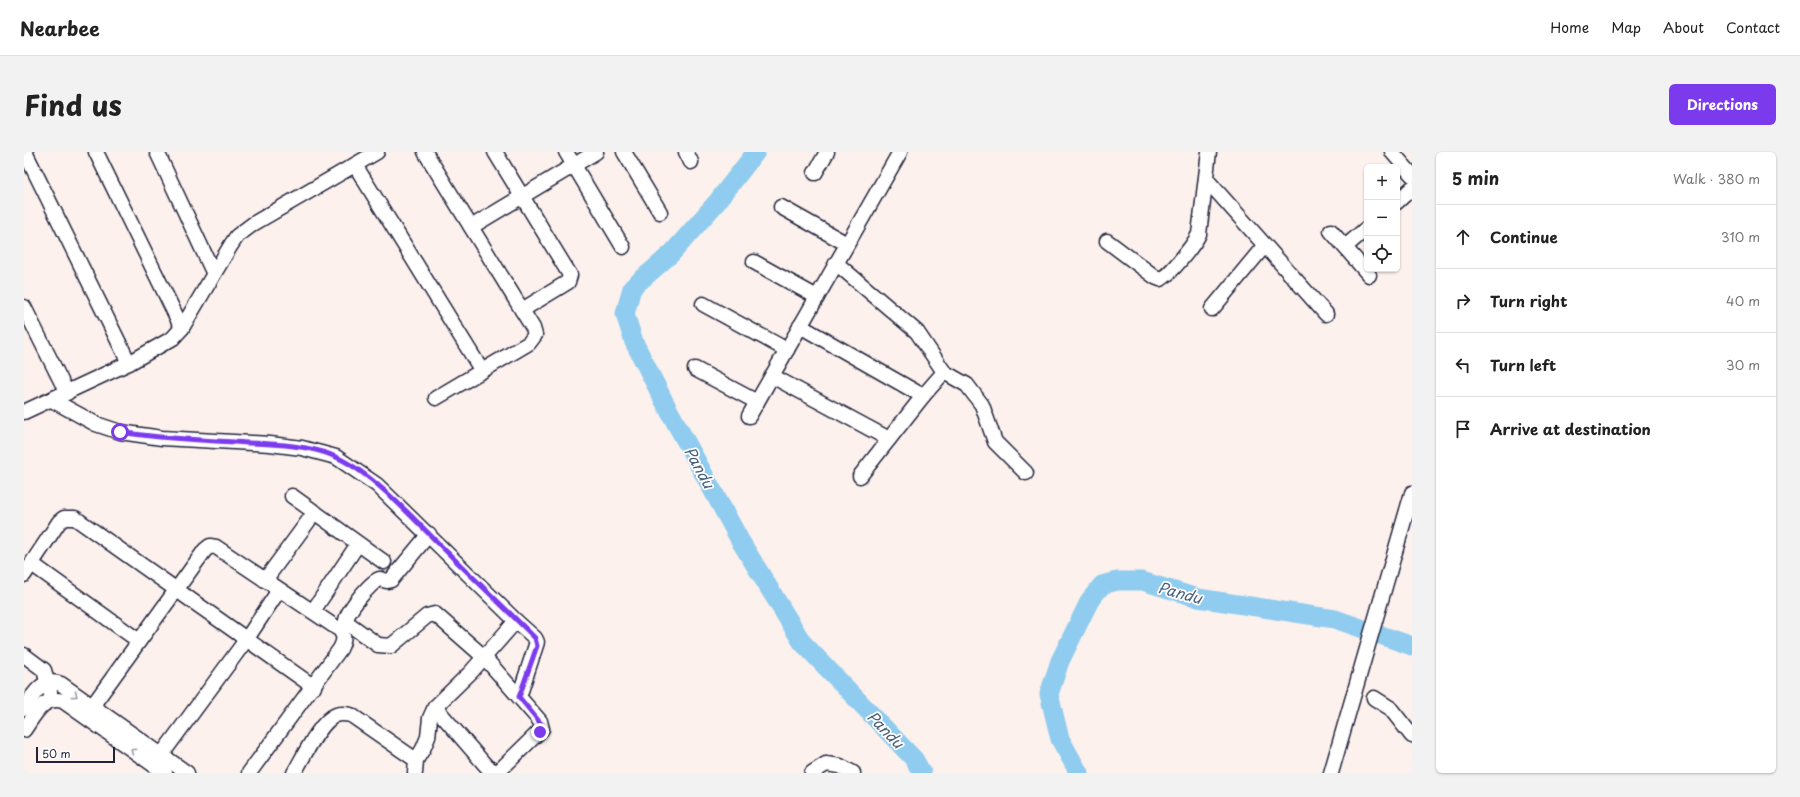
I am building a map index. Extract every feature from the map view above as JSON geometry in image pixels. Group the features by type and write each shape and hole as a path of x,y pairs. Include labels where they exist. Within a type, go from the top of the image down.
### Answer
{"street":[{"path":"25,152 129,363"},
{"path":"96,152 182,328"},
{"path":"157,152 213,272"},
{"path":"24,412 67,393 164,345 182,328 213,272 234,240 245,230 377,152"},
{"path":"424,152 533,328 535,335 533,340 436,398"},
{"path":"495,152 570,274 568,282 522,310"},
{"path":"566,152 623,246"},
{"path":"471,227 596,152"},
{"path":"624,152 660,212"},
{"path":"815,173 828,152"},
{"path":"749,416 900,152"},
{"path":"1107,241 1155,276 1163,278 1196,241 1199,234 1209,152"},
{"path":"1397,154 1412,175"},
{"path":"355,165 482,371"},
{"path":"1206,179 1326,314"},
{"path":"1399,200 1412,188"},
{"path":"781,207 847,244"},
{"path":"1331,231 1369,275"},
{"path":"1345,247 1364,231"},
{"path":"1212,309 1265,245"},
{"path":"754,262 817,297"},
{"path":"836,263 917,332 944,372 967,385 982,405 995,442 1026,473"},
{"path":"703,304 786,350"},
{"path":"24,307 67,393"},
{"path":"800,326 923,396"},
{"path":"695,369 757,402"},
{"path":"860,476 923,396 944,372"},
{"path":"772,376 889,439"},
{"path":"52,400 96,424 120,432 162,438 302,448 336,457 378,485 532,635 537,642 519,697"},
{"path":"1331,773 1412,493"},
{"path":"292,496 384,562"},
{"path":"265,580 315,512"},
{"path":"139,641 28,569 59,522 64,518 69,516 75,518 314,687"},
{"path":"429,534 391,580 388,581 380,579 373,582 346,615 346,622 378,645 386,647 391,646 427,616 436,614 484,657 540,721 542,729 496,772 487,767 435,707"},
{"path":"313,612 358,544"},
{"path":"88,711 205,550 210,546 222,550 340,630 344,636 344,641 314,687 254,772"},
{"path":"158,761 246,640 279,590"},
{"path":"294,773 322,728 331,717 341,713 351,715 416,766 428,737 430,718 435,707 484,657 516,621"},
{"path":"24,655 40,666 48,682 51,700"},
{"path":"24,708 36,690 48,682 61,684 88,711 158,761 187,773"},
{"path":"1374,698 1390,708 1412,734"},
{"path":"24,730 41,707 51,700 63,701 88,711"},
{"path":"158,761 165,773"},
{"path":"812,773 826,764 840,766 853,773"}],"waterway":[{"name":"Pandu","path":"756,152 717,202 672,253 632,288 625,314 634,342 667,407 741,542 802,642 914,759 922,773"},
{"name":"Pandu","path":"1079,773 1060,739 1049,694 1060,661 1090,600 1102,585 1117,581 1142,581 1198,598 1335,619 1412,646"}],"route":[{"path":"120,432 162,438 270,444 322,452 336,457 378,485 535,638 537,646 519,697 540,721 542,725 540,732"}]}
